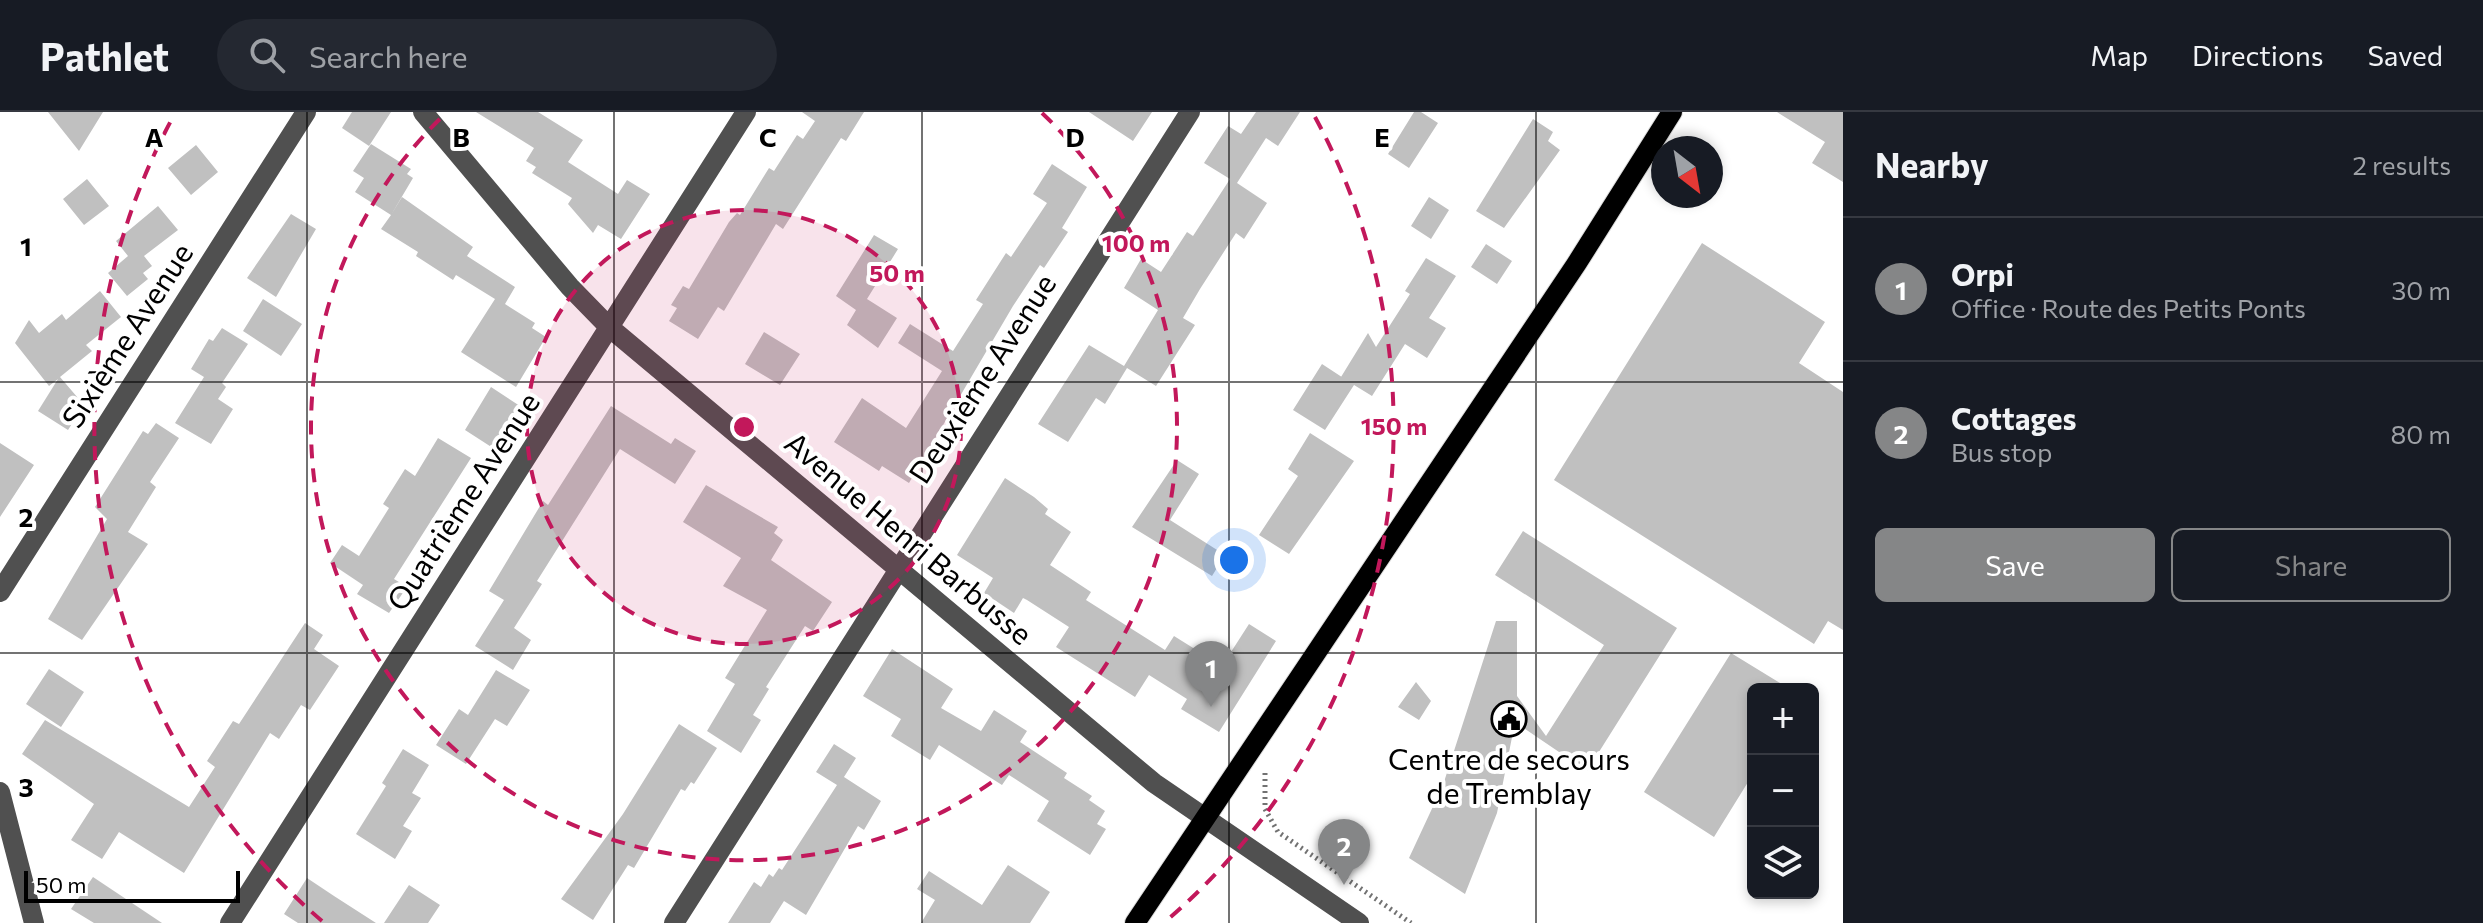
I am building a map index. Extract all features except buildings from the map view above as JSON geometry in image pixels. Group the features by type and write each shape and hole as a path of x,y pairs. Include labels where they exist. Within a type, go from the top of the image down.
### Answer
{"main road":[{"path":"1135,923 1577,263 1672,112"}],"street":[{"name":"Sixième Avenue","path":"0,592 306,112"},
{"name":"Avenue Henri Barbusse","path":"423,112 570,287 609,327 1105,744 1206,821 1359,923"},
{"name":"Quatrième Avenue","path":"230,923 746,112"},
{"name":"Deuxième Avenue","path":"674,923 1190,112"},
{"path":"0,792 34,923"}],"path":[{"path":"1251,753 1265,766 1265,809 1278,832 1411,923"}],"place":[{"name":"Orpi","path":"1211,707"},
{"name":"Centre de secours de Tremblay","path":"1509,719"},
{"name":"Cottages","path":"1344,885"}]}
